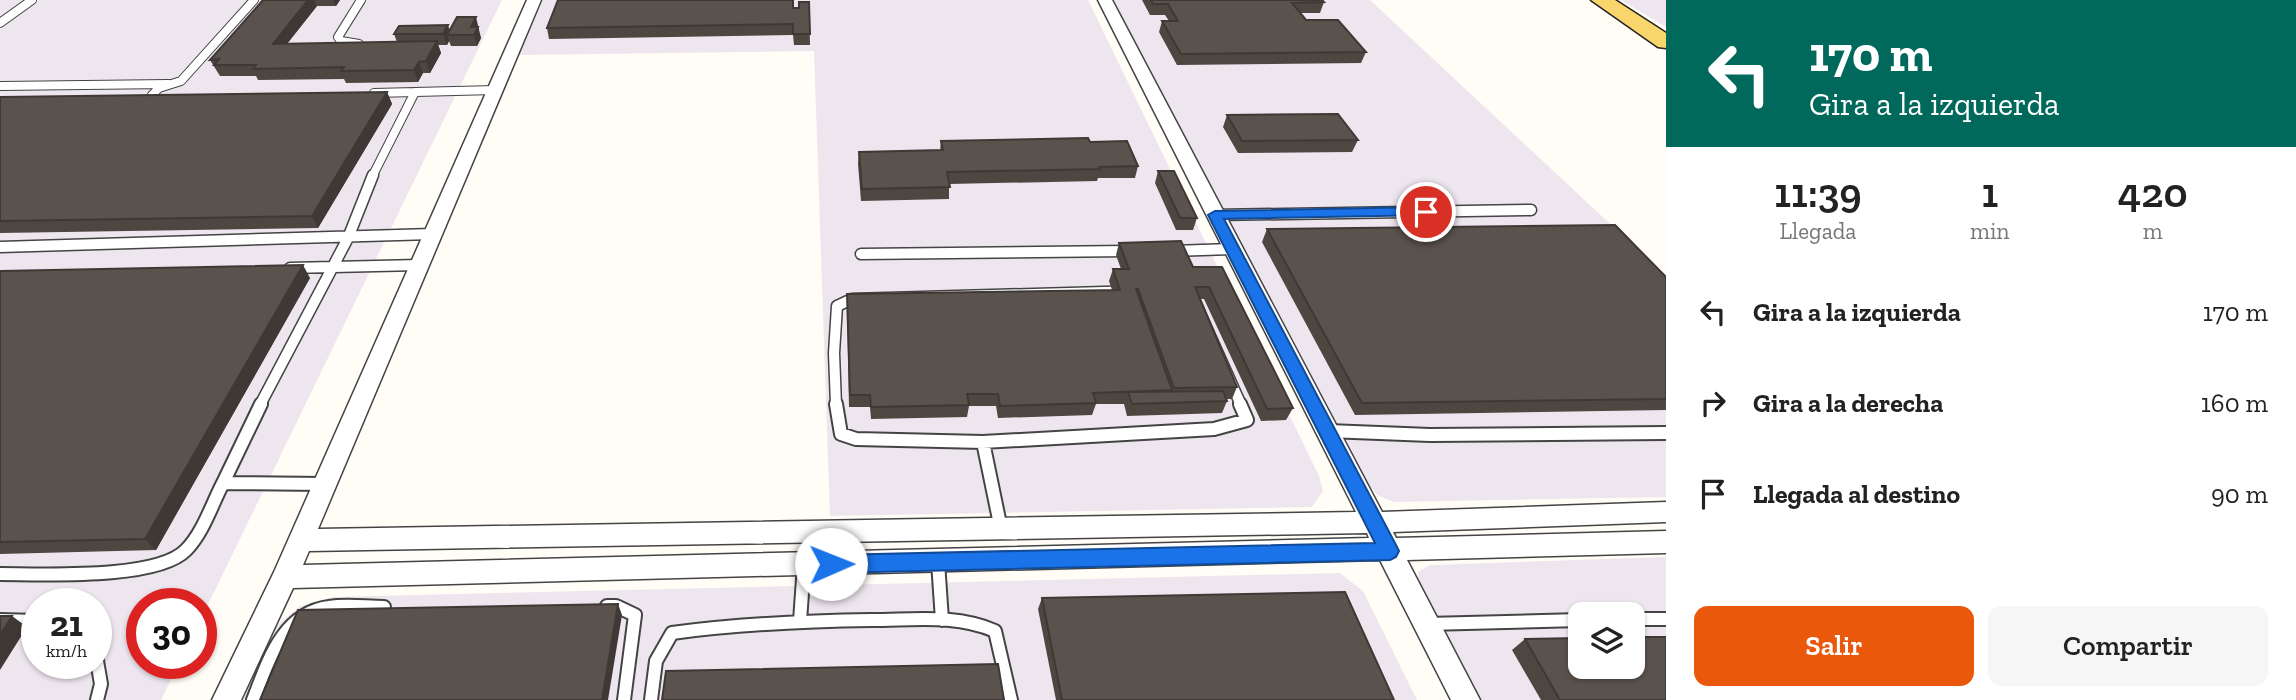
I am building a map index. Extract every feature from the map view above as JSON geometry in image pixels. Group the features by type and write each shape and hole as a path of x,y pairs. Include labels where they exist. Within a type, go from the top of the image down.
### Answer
{"main road":[{"path":"1601,0 1666,42"}],"street":[{"path":"226,700 285,577 534,0"},
{"path":"1105,0 1466,700"},
{"path":"300,540 1375,522 1666,512"},
{"path":"285,577 1666,542"}],"lane":[{"path":"0,23 32,0"},
{"path":"152,95 159,88 181,81 254,0"},
{"path":"361,0 338,37 341,41 364,44"},
{"path":"0,86 169,84"},
{"path":"361,93 495,90"},
{"path":"0,573 121,571 155,565 185,552 348,238 365,194 415,92"},
{"path":"120,96 180,95"},
{"path":"1215,215 1531,210"},
{"path":"0,247 432,234"},
{"path":"1160,251 1232,249"},
{"path":"861,254 1133,251"},
{"path":"280,268 419,265"},
{"path":"1174,290 1193,298 1247,420 1214,429 983,442 856,439 841,434 834,328 836,306 852,299 1174,290"},
{"path":"1328,431 1430,435 1666,433"},
{"path":"983,442 1000,529"},
{"path":"223,483 324,484"},
{"path":"938,562 942,620"},
{"path":"800,621 804,565"},
{"path":"588,607 616,606 635,615 624,700"},
{"path":"253,700 275,646 288,627 302,615 325,607 384,607"},
{"path":"1645,619 1666,618"},
{"path":"0,620 21,621"},
{"path":"651,700 656,661 672,633 722,625 800,621 942,620 978,622 995,631 1011,700"},
{"path":"1427,624 1568,620"},
{"path":"97,700 100,679"}],"shaded area":[{"path":"0,0 502,0 216,588 126,588 126,679 171,679 161,700 0,700"},
{"path":"543,0 1088,0 1319,476 1323,491 1312,507 830,516 814,51 519,55"},
{"path":"1111,0 1370,0 1666,276 1666,497 1394,502 1377,495 1360,474"},
{"path":"1621,0 1666,0 1666,27"},
{"path":"1666,557 1666,700 1478,700 1419,588 1418,572 1430,565"},
{"path":"1340,573 1363,591 1417,700 243,700 273,629 300,606 333,597"}],"building":[{"path":"263,0 308,0 273,44 437,41 426,61 419,62 414,70 341,71 344,67 253,69 256,65 214,65 219,59 210,60"},
{"path":"558,0 793,0 793,8 799,8 799,2 809,2 810,34 793,34 793,24 547,28"},
{"path":"1151,0 1322,0 1324,2 1292,3 1306,20 1338,20 1366,52 1181,54 1162,21 1178,21 1168,4 1153,4"},
{"path":"457,17 476,17 471,27 478,27 474,35 447,35"},
{"path":"448,25 443,34 394,34 399,26"},
{"path":"387,92 312,216 0,221 0,97"},
{"path":"1338,114 1358,140 1242,141 1227,115"},
{"path":"1088,138 1090,142 1127,141 1138,166 947,172 950,187 862,189 859,152 943,150 941,141"},
{"path":"1158,171 1174,171 1197,218 1180,218"},
{"path":"1615,225 1666,277 1666,399 1362,403 1267,229"},
{"path":"1181,241 1193,267 1222,267 1293,408 1267,409 1209,287 1195,287 1237,387 1174,388 1136,289 1172,390 1093,393 1096,403 1000,406 998,394 967,394 969,405 871,407 870,395 850,395 847,294 1120,290 1113,269 1129,269 1119,243"},
{"path":"303,265 145,539 0,542 0,271"},
{"path":"1223,391 1227,401 1132,404 1128,392"},
{"path":"1345,592 1394,700 1062,700 1042,598"},
{"path":"618,604 602,700 260,700 298,610"},
{"path":"0,616 12,616 0,635"},
{"path":"1645,637 1666,637 1666,700 1560,700 1525,639 1568,638 1568,679 1645,679"},
{"path":"998,664 1004,700 662,700 666,671"}],"route":[{"path":"831,564 1390,551 1215,215 1426,212"}]}
